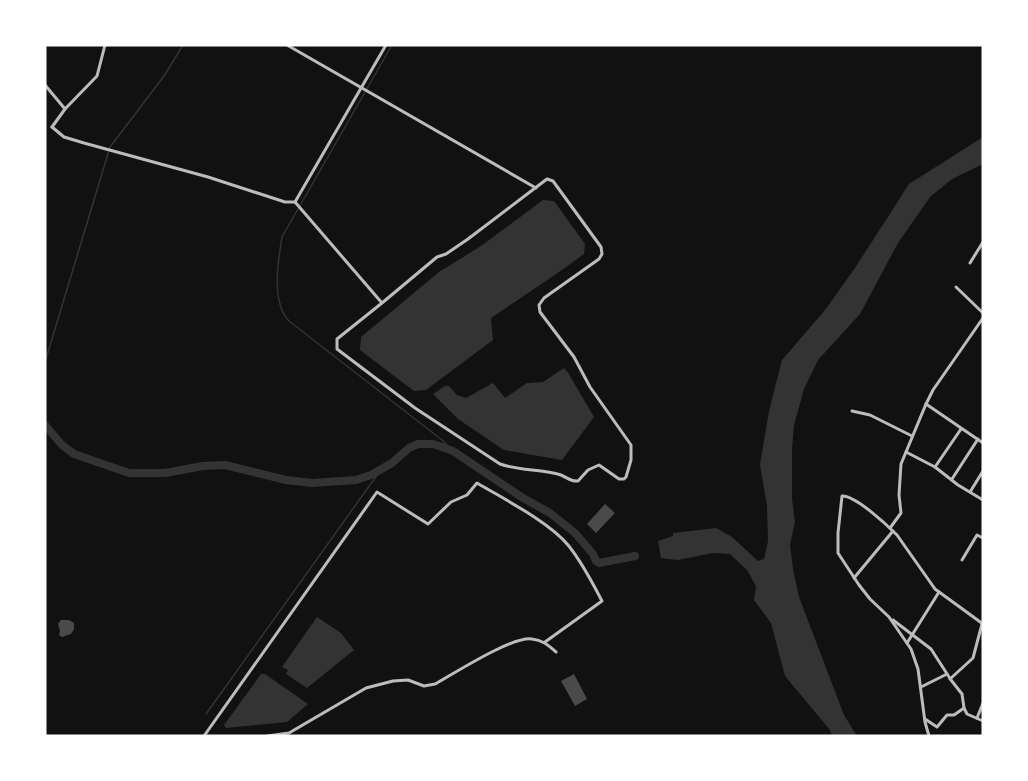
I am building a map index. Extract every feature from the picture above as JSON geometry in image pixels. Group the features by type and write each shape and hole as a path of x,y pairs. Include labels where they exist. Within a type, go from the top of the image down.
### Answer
{"street":[{"path":"105,45 97,76 65,109 52,128 54,130 84,143 208,177 285,202 294,202 382,303"},
{"path":"287,45 536,188"},
{"path":"294,202 386,45"},
{"path":"45,85 65,109"},
{"path":"547,179 553,181 601,247 602,254 599,259 544,298 539,308 574,357 590,387 632,445 629,470 624,479 599,465 588,470 578,481 572,482 552,473 509,467 492,459 415,408 337,349 337,339 382,303 437,257 446,254 468,239 547,179"},
{"path":"969,263 983,242"},
{"path":"956,287 983,313"},
{"path":"854,578 892,530 901,513 901,464 912,436 933,390 983,318"},
{"path":"926,404 983,443"},
{"path":"852,411 870,415 912,436"},
{"path":"935,467 962,429"},
{"path":"952,479 978,439"},
{"path":"906,452 935,467 983,500"},
{"path":"970,492 983,471"},
{"path":"204,736 378,492 428,524 451,502 467,495 477,483 555,533 568,544 584,567 602,601 545,642"},
{"path":"950,679 973,658 983,624 939,592 925,577 892,530 858,502 842,496 837,547 842,560 870,599 889,617 931,649 950,679 962,694 964,708 969,715 983,721"},
{"path":"963,560 977,535 983,538"},
{"path":"907,643 939,592"},
{"path":"889,617 907,643 916,662 929,736"},
{"path":"267,736 289,733 366,688 393,681 408,680 424,686 435,684 514,641 530,638 545,642 556,652"},
{"path":"921,687 947,674"},
{"path":"977,718 982,706"},
{"path":"925,719 937,727 947,715 954,715 964,708"}],"shaded area":[{"path":"983,137 983,164 952,179 930,197 898,243 860,314 818,360 804,389 794,425 792,499 795,522 790,545 793,569 799,597 844,715 857,736 832,736 830,730 785,676 771,623 754,600 756,586 747,570 730,554 713,553 678,560 661,558 658,541 673,536 673,533 716,528 732,537 758,561 764,559 768,541 767,506 760,465 769,411 782,360 825,310 909,184"},
{"path":"543,200 554,201 585,244 584,254 491,318 493,340 426,390 414,391 360,350 361,337 439,272 481,246"},
{"path":"564,368 594,417 562,460 504,450 458,419 433,394 449,386 457,395 466,398 493,383 505,398 527,383 543,382"},
{"path":"317,617 341,633 354,650 307,688 286,674 288,670 282,667"},
{"path":"261,674 265,674 308,704 287,722 226,728 224,725"}],"building":[{"path":"605,504 615,513 596,533 587,524"},
{"path":"61,620 74,623 71,634 62,637 59,635 58,624"},
{"path":"574,674 587,699 575,706 561,681"}],"waterway":[{"path":"45,362 110,147 164,76 183,45"},
{"path":"392,45 282,237 278,292 283,313 289,321 453,451"},
{"path":"45,425 62,445 74,454 129,473 165,473 203,466 225,465 286,480 312,483 356,480 371,475 392,463 409,448 418,444 433,444 453,451 523,498 550,513 575,533 599,563 635,556"},
{"path":"206,714 380,471"}]}
